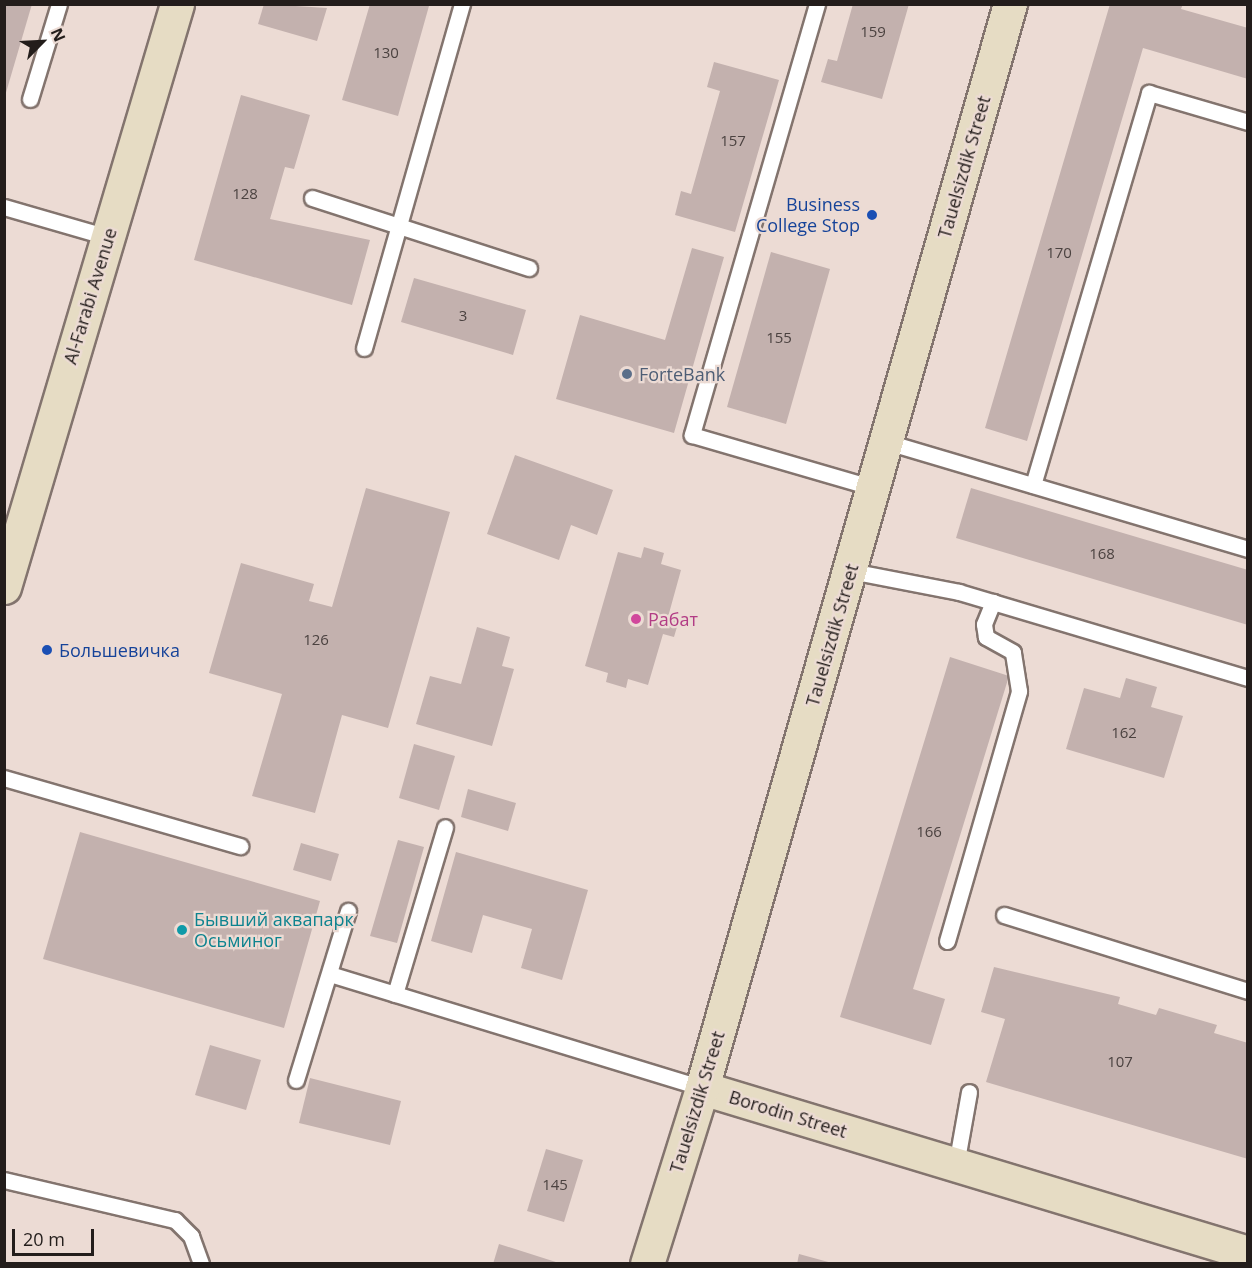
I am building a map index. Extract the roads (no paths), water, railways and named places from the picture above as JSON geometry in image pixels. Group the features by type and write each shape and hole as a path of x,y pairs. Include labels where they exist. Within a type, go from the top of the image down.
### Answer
{"main road":[{"name":"Al-Farabi Avenue","path":"4,588 13,530 108,237 177,4"},
{"name":"Tauelsіzdіk Street","path":"646,1263 702,1088 851,571 1010,4"},
{"name":"Borodin Street","path":"702,1088 1248,1253"}],"lane":[{"path":"30,99 59,4"},
{"path":"364,348 462,4"},
{"path":"818,4 692,435 874,488"},
{"path":"1033,485 1149,93 1248,122"},
{"path":"312,198 529,268"},
{"path":"4,207 108,237"},
{"path":"887,442 1248,549"},
{"path":"851,571 993,602 1248,678"},
{"path":"947,941 1019,691 1013,652 986,637 984,624 993,602"},
{"path":"4,778 240,846"},
{"path":"395,994 446,827"},
{"path":"296,1080 348,911"},
{"path":"1004,915 1248,991"},
{"name":"Borodin Street","path":"330,974 702,1088"},
{"path":"956,1165 969,1092"},
{"path":"4,1180 175,1220 191,1236 201,1263"}],"place":[{"name":"Business College Stop","path":"872,215"},
{"name":"ForteBank","path":"627,374"},
{"name":"Рабат","path":"636,619"},
{"name":"Большевичка","path":"47,650"},
{"name":"Бывший аквапарк Осьминог","path":"182,930"}]}
